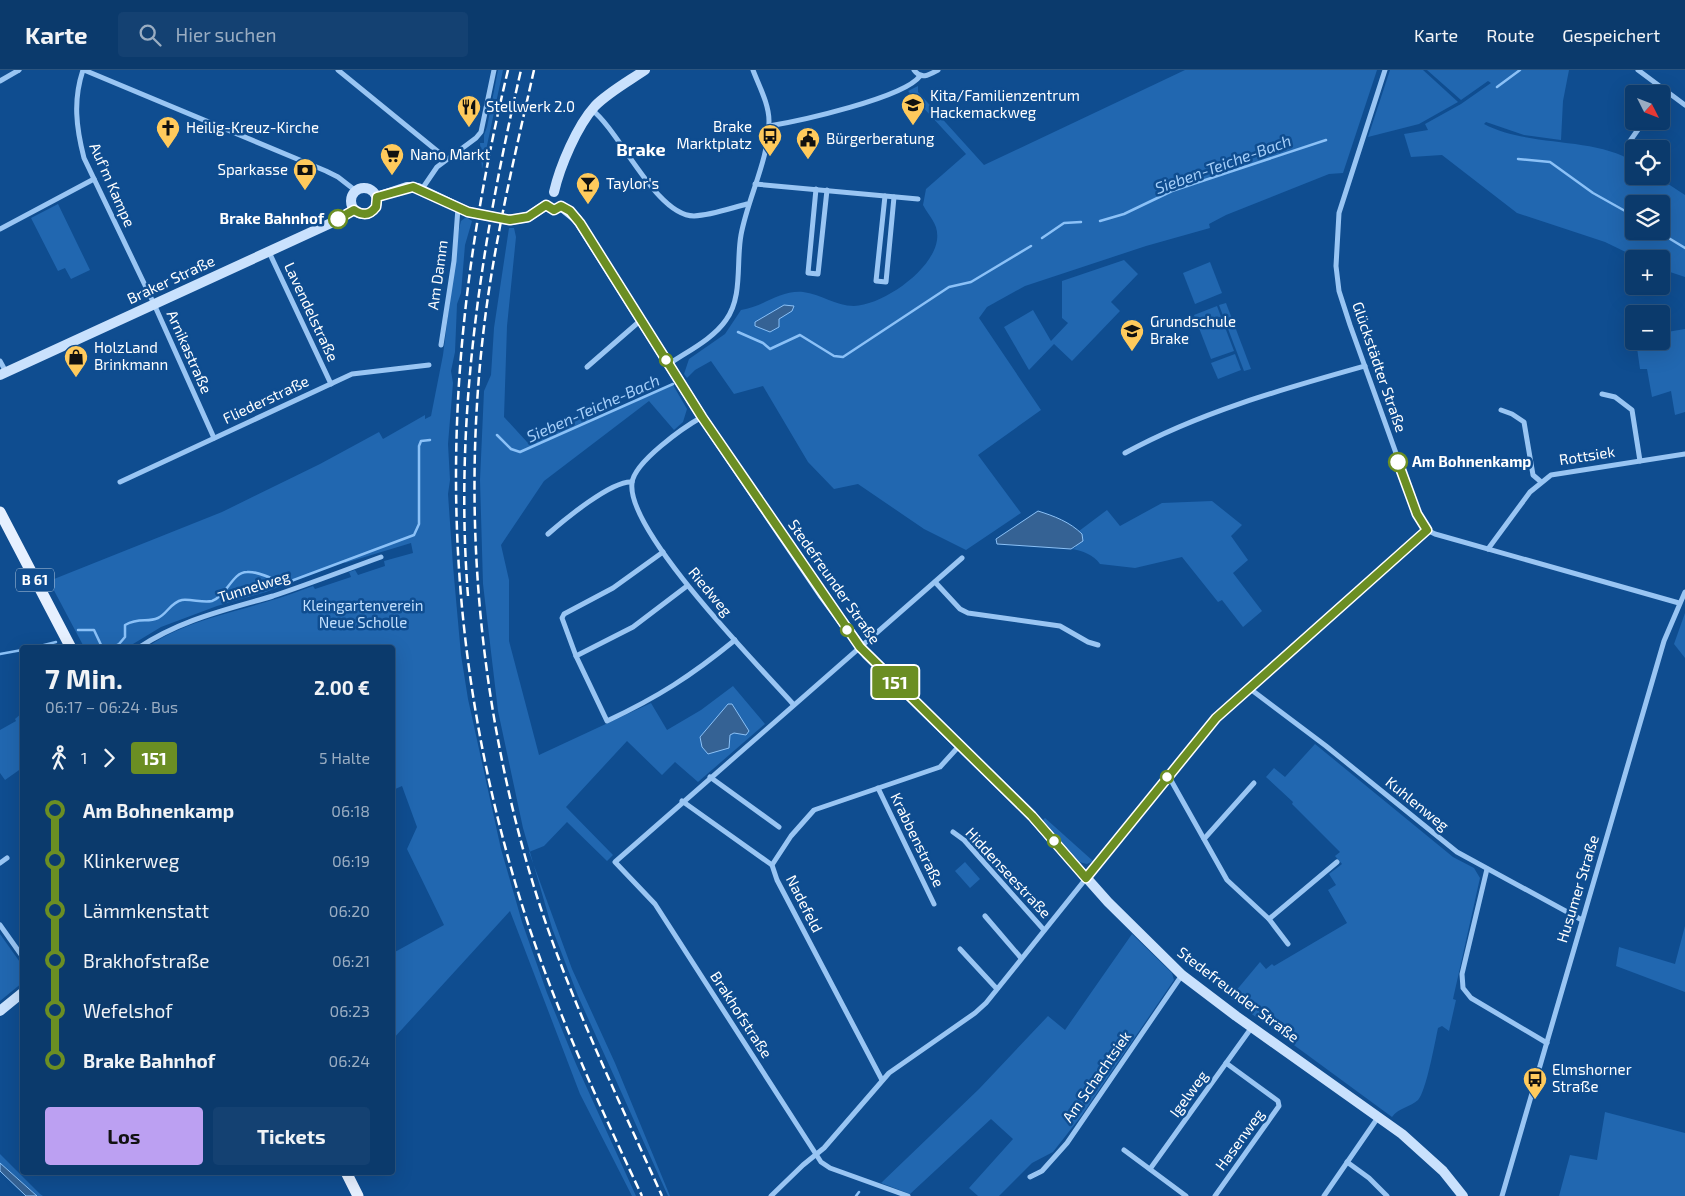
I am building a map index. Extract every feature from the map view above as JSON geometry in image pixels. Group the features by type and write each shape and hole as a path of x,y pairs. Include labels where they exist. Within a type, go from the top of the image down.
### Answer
{"main road":[{"name":"B 61","path":"0,512 69,645"},
{"path":"348,1175 358,1196"}],"street":[{"path":"0,81 19,70"},
{"path":"83,70 326,170 338,176 356,191"},
{"name":"Auf'm Kampe","path":"83,70 77,92 76,123 84,158 154,304"},
{"path":"338,70 447,160"},
{"path":"422,190 431,174 476,138 480,132 494,70"},
{"path":"546,205 546,197 554,192 562,165 592,110 600,101 645,70"},
{"path":"669,364 713,334 722,326 731,312 736,294 738,261 747,204 766,150 769,126 767,108 753,70"},
{"path":"914,70 920,76"},
{"path":"769,126 828,114 909,87 920,76 926,76 938,70"},
{"name":"Glückstädter Straße","path":"1385,70 1345,191 1336,233 1336,266 1339,291 1412,501 1427,530"},
{"path":"1640,71 1658,85"},
{"path":"1670,94 1685,105"},
{"path":"592,110 605,121 644,179 680,211 687,215 700,215 747,204"},
{"path":"0,228 94,179"},
{"path":"754,184 918,200"},
{"path":"377,197 407,187 422,190 474,213 516,220 528,217 546,205"},
{"path":"368,188 377,197 378,202 373,211 364,214 354,210 351,198 356,191 368,188"},
{"path":"816,189 808,274 818,274 827,190"},
{"path":"546,205 554,210 561,206 561,197 554,192"},
{"path":"885,196 876,281 886,282 894,197"},
{"name":"Stedefreunder Straße","path":"561,206 577,219 702,417 860,647 1032,816 1086,878 1179,978 1423,1152 1463,1196"},
{"name":"Am Damm","path":"441,345 454,261 458,207"},
{"name":"Braker Straße","path":"3,374 269,252 354,210"},
{"name":"Lavendelstraße","path":"269,252 331,384"},
{"name":"Arnikastraße","path":"154,304 214,438"},
{"path":"587,367 641,320"},
{"path":"0,361 3,374"},
{"name":"Fliederstraße","path":"120,482 352,374 429,364"},
{"path":"1125,453 1158,436 1200,419 1278,391 1365,366"},
{"path":"1602,394 1615,397 1632,410 1640,461"},
{"path":"1488,549 1540,481 1533,475 1524,422 1512,414 1501,410"},
{"path":"548,534 572,513 621,482 632,482 634,474 644,463 684,428 702,417"},
{"name":"Rottsiek","path":"1540,481 1550,475 1685,454"},
{"name":"Riedweg","path":"632,482 635,503 663,552 687,586 793,704"},
{"path":"771,1196 824,1148 889,1073 975,1013 997,989 1210,724 1427,530 1679,603"},
{"path":"663,552 613,588 564,614 562,622 607,721 666,692 735,640"},
{"name":"Tunnelweg","path":"143,645 164,631 192,619 273,596 381,558"},
{"path":"860,647 962,558"},
{"path":"935,582 960,609 968,613 1060,626 1098,645"},
{"path":"576,656 633,627 687,586"},
{"name":"Husumer Straße","path":"1502,1196 1664,641 1685,592"},
{"name":"Brakhofstraße","path":"860,647 615,862 655,904 821,1162 830,1168 908,1196"},
{"name":"Kuhlenweg","path":"1249,688 1326,746 1457,852 1582,920"},
{"name":"Nadefeld","path":"882,1080 777,880 772,865 791,836 814,810 940,766 960,745"},
{"path":"1168,776 1227,880 1269,919 1288,944"},
{"path":"710,777 779,827"},
{"path":"1204,839 1254,784"},
{"name":"Krabbenstraße","path":"878,788 934,904"},
{"path":"682,802 772,865"},
{"name":"Hiddenseestraße","path":"953,832 968,845 1044,930"},
{"path":"0,863 7,858"},
{"path":"1269,919 1337,862"},
{"path":"1487,869 1462,974 1463,988 1471,998 1547,1043"},
{"path":"985,916 1022,958"},
{"path":"0,925 20,953"},
{"path":"960,949 997,989"},
{"name":"Am Schachtsiek","path":"1030,1177 1042,1170 1067,1143 1179,978"},
{"path":"0,1011 20,995"},
{"name":"Igelweg","path":"1150,1169 1250,1030"},
{"name":"Hasenweg","path":"1215,1196 1279,1106 1278,1101 1226,1063"},
{"path":"1324,1196 1376,1119"},
{"path":"1124,1150 1179,1194 1186,1196"},
{"path":"1347,1162 1369,1178 1387,1196"}],"green space":[{"path":"498,70 503,70 482,169 480,143 484,143 484,135"},
{"path":"1185,70 1377,70 1343,173 1329,174 1226,215 1209,224 1210,228 1146,246 1025,286 987,307 979,318 1041,410 978,455 1021,513 966,550 924,529 858,484 834,489 808,462 763,386 734,394 711,361 695,370 687,378 684,374 689,359 725,334 741,310 795,292 810,293 847,305 866,304 892,293 917,274 926,263 937,240 937,230 923,205 926,189 966,154 908,91 918,86 918,92 984,165"},
{"path":"1390,70 1423,70 1458,102 1419,124 1368,137"},
{"path":"1427,70 1569,70 1563,101 1561,140 1524,135 1486,122 1484,124 1521,136 1600,148 1618,154 1625,158 1625,185 1670,185 1685,195 1685,277 1670,272 1670,250 1625,250 1625,252 1605,242 1517,213 1442,155 1411,157 1404,134 1428,130 1425,124 1461,104 1491,83 1488,81 1461,100"},
{"path":"58,204 90,270 71,279 65,268 58,271 31,218"},
{"name":"Kleingartenverein Neue Scholle","path":"466,217 472,221 465,245 461,293 457,304 455,352 451,371 453,383 448,444 450,480 448,494 461,655 468,699 501,849 522,922 547,993 576,1064 636,1196 632,1196 580,1094 510,911 395,1037 395,952 444,925 407,849 417,827 402,786 395,789 395,645 150,645 193,624 313,586 315,589 351,577 349,572 355,570 358,575 385,566 384,561 413,553 411,543 345,563 344,561 266,592 217,606 161,627 131,645 83,645 49,581 222,512 320,464 379,432 383,439 425,415 425,419 431,416 443,355 461,221"},
{"path":"509,228 514,228 516,237 507,326 504,417 527,442 588,415 589,422 673,385 687,409 683,422 674,430 649,401 544,481 501,545 509,580 509,641 539,755 651,703 667,730 701,710 733,686 765,724 698,782 675,762 662,775 627,741 566,807 613,855 607,861 567,822 544,846 530,852 523,828 498,711 483,584 480,480 484,391 491,375 494,328"},
{"path":"1124,260 1138,274 1111,302 1120,311 1072,361 1054,344 1029,370 1004,327 1033,310 1051,341 1068,323 1062,318 1062,281"},
{"path":"1210,262 1222,293 1195,304 1183,273"},
{"path":"1226,303 1251,369 1244,371 1219,305"},
{"path":"1217,306 1234,351 1211,359 1194,315"},
{"path":"1685,329 1685,412 1675,415 1671,391 1652,397 1647,369 1640,369 1637,350 1670,350 1670,332"},
{"path":"1235,354 1241,370 1218,379 1211,363"},
{"path":"1212,501 1242,525 1231,536 1248,560 1233,573 1262,611 1243,627 1222,600 1218,602 1182,557 1135,568 1100,564 1087,553 1071,549 1075,548 1082,534 1079,531 1107,510 1120,526 1162,503"},
{"path":"1685,613 1685,658 1674,644"},
{"path":"20,715 20,769 5,780 0,773 0,730 16,721 15,719"},
{"path":"1315,744 1453,857 1474,868 1480,878 1453,999 1456,1000 1449,1031 1442,1026 1438,1028 1427,1077 1418,1100 1392,1117 1230,998 1260,962 1266,969 1272,964 1274,966 1347,923 1328,890 1336,885 1329,874 1342,864 1335,856 1340,852 1292,804 1293,802 1266,777 1274,768 1285,777"},
{"path":"1045,818 1093,861 1087,864 1079,862 1043,820"},
{"path":"965,862 980,879 970,888 955,871"},
{"path":"534,864 572,969 615,1063 670,1196 668,1196 578,996 552,928"},
{"path":"1685,926 1685,992 1616,966 1619,947 1675,964"},
{"path":"0,934 20,962 20,985 0,1001"},
{"path":"1132,934 1172,973 1174,980 1082,1115 1053,1152 1032,1163 999,1196 978,1196 969,1188 1013,1139 991,1119 910,1194 881,1183 979,1089 1048,1016 1065,1030"},
{"path":"1605,1112 1685,1133 1685,1196 1559,1196 1570,1155 1597,1160"},
{"path":"0,1154 43,1196 37,1196 0,1163"}],"shaded area":[{"path":"784,305 794,306 792,311 779,319 779,327 770,332 755,326 755,322"},
{"path":"1038,511 1056,517 1072,526 1082,534 1083,541 1071,549 997,544 996,539"},
{"path":"728,704 732,704 749,731 746,735 734,733 730,735 729,748 708,754 702,747 700,737"},
{"path":"0,1163 37,1196 26,1196 0,1171"}],"waterway":[{"name":"Sieben-Teiche-Bach","path":"1497,87 1520,70"},
{"name":"Sieben-Teiche-Bach","path":"1100,221 1124,214 1172,191 1326,140"},
{"path":"1518,159 1550,162 1593,193 1625,211"},
{"name":"Sieben-Teiche-Bach","path":"1042,238 1064,223 1081,222"},
{"path":"1670,239 1685,248"},
{"name":"Sieben-Teiche-Bach","path":"738,332 763,343 770,349 800,335 834,356 843,357 949,287 971,282 1031,246"},
{"name":"Sieben-Teiche-Bach","path":"497,435 511,449 520,452 673,384"},
{"name":"Sieben-Teiche-Bach","path":"117,645 125,637 125,625 135,621 158,618 178,601 212,601 222,594 233,580 242,573 256,573 283,584 414,535 419,524 419,446 421,441 430,440"},
{"name":"Sieben-Teiche-Bach","path":"78,630 94,630 101,645"},
{"name":"Sieben-Teiche-Bach","path":"44,645 56,642"},
{"name":"Sieben-Teiche-Bach","path":"0,654 20,650"},
{"path":"856,1196 859,1192"}],"railway":[{"path":"508,70 486,174 469,276 459,376 456,477 460,577 470,678 489,779 515,882 528,923 572,1042 642,1196"},
{"path":"468,596 465,463 474,331 494,200 521,70"},
{"path":"534,70 507,190 496,250 486,311 479,382 475,453 475,525 486,668 513,808 544,918 591,1039 662,1196"}],"bus line":[{"name":"151","path":"338,219 354,210 358,213 368,214 376,207 377,197 407,187 418,188 468,212 510,220 528,217 546,205 554,210 561,206 570,211 580,223 702,417 860,647 1009,792 1086,878 1210,724 1427,530 1422,525 1417,514 1398,462"}],"place":[{"name":"Kita/Familienzentrum Hackemackweg","path":"913,126"},
{"name":"Stellwerk 2.0","path":"469,128"},
{"name":"Heilig-Kreuz-Kirche","path":"168,149"},
{"name":"Brake Marktplatz","path":"770,157"},
{"name":"Bürgerberatung","path":"808,160"},
{"name":"Nano Markt","path":"392,176"},
{"name":"Sparkasse","path":"305,191"},
{"name":"Taylor's","path":"588,205"},
{"name":"Brake Bahnhof","path":"338,219"},
{"name":"Grundschule Brake","path":"1132,352"},
{"name":"HolzLand Brinkmann","path":"76,378"},
{"name":"Am Bohnenkamp","path":"1398,462"},
{"name":"Elmshorner Straße","path":"1535,1100"}],"district":[{"name":"Brake","path":"641,150"}]}
